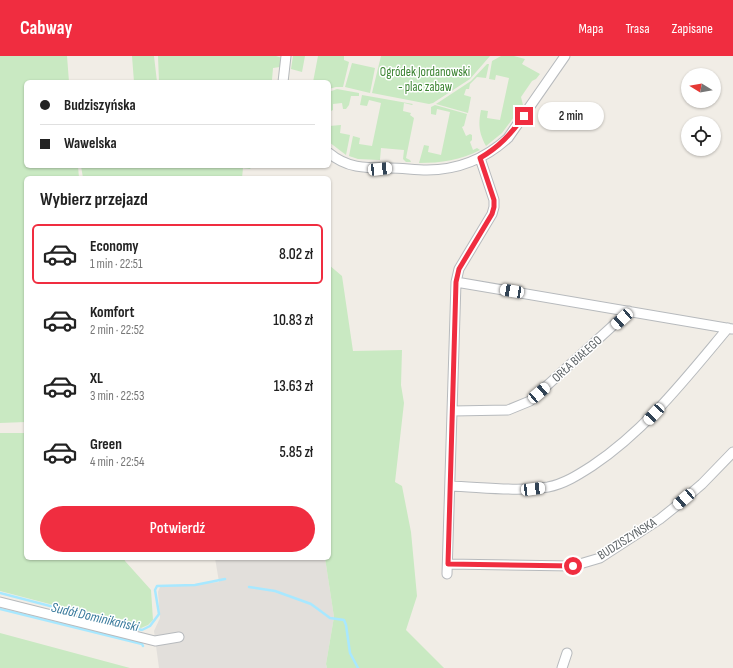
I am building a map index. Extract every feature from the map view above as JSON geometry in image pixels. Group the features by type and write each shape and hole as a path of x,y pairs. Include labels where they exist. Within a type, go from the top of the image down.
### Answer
{"street":[{"path":"283,80 286,56"},
{"path":"331,154 342,162 352,166 380,169 443,169 480,158 508,138 565,56"},
{"path":"447,574 456,282 459,269 492,214 494,207 494,200 480,158"},
{"path":"456,282 730,328"},
{"name":"ORŁA BIAŁEGO","path":"453,411 508,410 530,401 629,311"},
{"path":"450,486 533,489 549,487 565,482 580,474 602,459 646,422 669,399 730,328"},
{"name":"BUDZISZYŃSKA","path":"448,564 573,566 600,558 660,519 702,484 733,452"},
{"path":"0,602 155,641 179,637"},
{"path":"562,668 567,653"}],"shaded area":[{"path":"215,560 325,560 334,617 326,664 327,668 159,668 154,631 160,618 158,592 160,587 219,582"}],"green space":[{"path":"0,56 67,56 69,80 24,80 24,168 78,168 79,176 24,176 24,422 0,423"},
{"path":"132,56 154,56 157,80 134,80"},
{"path":"158,56 276,56 282,58 280,67 273,68 272,80 159,80"},
{"path":"293,56 305,56 302,72 291,69"},
{"path":"318,56 344,56 344,60 349,62 343,87 331,88 331,80 313,80"},
{"name":"Ogródek Jordanowski - plac zabaw","path":"381,56 490,56 470,79 433,103 429,104 372,93"},
{"path":"501,56 514,56 525,59 522,64 540,74 532,81 521,97 523,105 502,133 486,146 480,129 481,110 488,111 487,118 500,120 509,78 496,75 495,80 489,79 492,61"},
{"path":"352,63 375,68 370,93 345,87"},
{"path":"487,64 489,64 486,78 477,77 470,84 469,89 466,89 464,95 471,97 468,113 436,104 471,81"},
{"path":"337,89 359,93 359,96 351,96 349,105 346,109 343,109 342,103 333,104 333,110 331,111 331,91"},
{"path":"362,95 413,104 404,103 403,111 411,113 410,115 414,118 406,158 411,162 406,162 403,159 404,150 381,148 380,160 358,159 349,156 353,136 360,138 359,144 372,146 381,103 369,100 367,106 360,105"},
{"path":"435,105 467,114 464,126 462,127 466,136 470,134 472,135 472,140 470,142 473,150 477,148 480,150 451,160 419,163 424,145 429,146 428,152 441,155 450,112 437,109 436,115 431,114 431,107"},
{"path":"341,125 340,133 350,135 346,155 331,144 331,126"},
{"path":"81,168 243,168 242,176 83,176"},
{"path":"331,267 342,276 353,351 402,350 401,385 404,403 395,482 402,486 411,532 417,596 406,630 444,668 327,668 326,664 334,617 325,560 331,560"},
{"path":"0,433 24,433 24,560 125,560 151,590 153,620 148,625 141,628 0,591"},
{"path":"0,633 130,668 0,668"}],"waterway":[{"name":"Sudół Dominikański","path":"0,593 142,630 150,626 159,614 155,590 157,586 195,585 225,579"},
{"name":"Sudół Dominikański","path":"249,587 275,591 311,604 330,618 344,620 350,653 358,668"},
{"path":"0,609 142,644 143,646"}],"route":[{"path":"524,116 508,138 480,158 494,200 494,207 492,214 459,269 456,282 448,564 573,566"}]}
